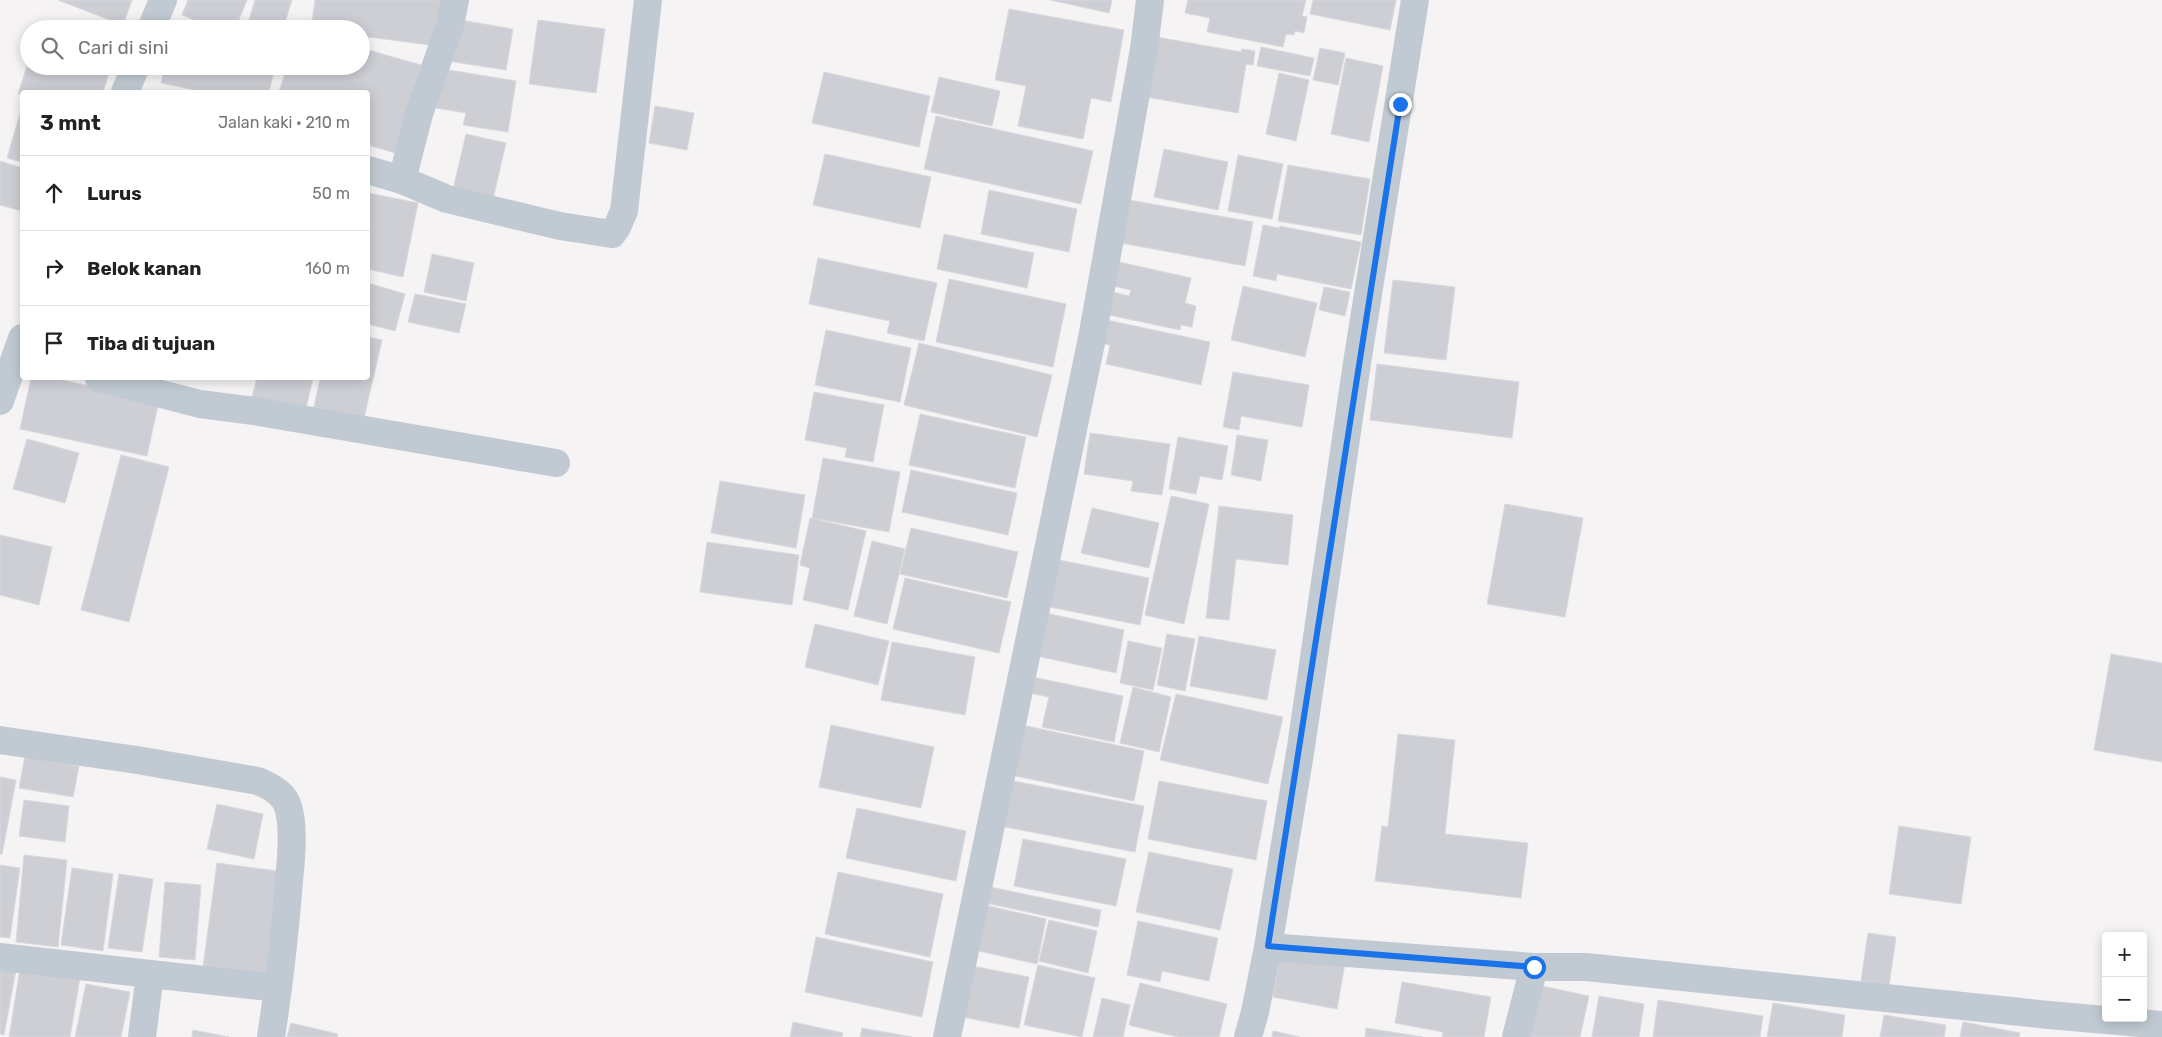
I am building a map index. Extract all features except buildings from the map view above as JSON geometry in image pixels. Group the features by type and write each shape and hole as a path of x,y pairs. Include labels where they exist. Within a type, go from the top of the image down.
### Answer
{"street":[{"path":"155,20 163,0"},
{"path":"402,180 419,114 450,26 455,0"},
{"path":"370,171 402,180 447,199 560,226 612,234 624,211 648,0"},
{"path":"947,1037 1092,338 1144,49 1150,0"},
{"path":"1248,1037 1268,946 1301,747 1358,363 1415,0"},
{"path":"126,90 132,75"},
{"path":"0,401 18,364 20,351"},
{"path":"107,380 200,404 264,412 556,463"},
{"path":"0,740 258,780 274,788 287,804 291,833 286,926 271,1037"},
{"path":"1268,946 1534,967 1586,967 2049,1016 2162,1025"},
{"path":"0,957 278,988"},
{"path":"1516,1037 1534,967"},
{"path":"142,1037 150,974"}],"route":[{"path":"1400,104 1358,363 1301,747 1268,946 1534,967"}]}
